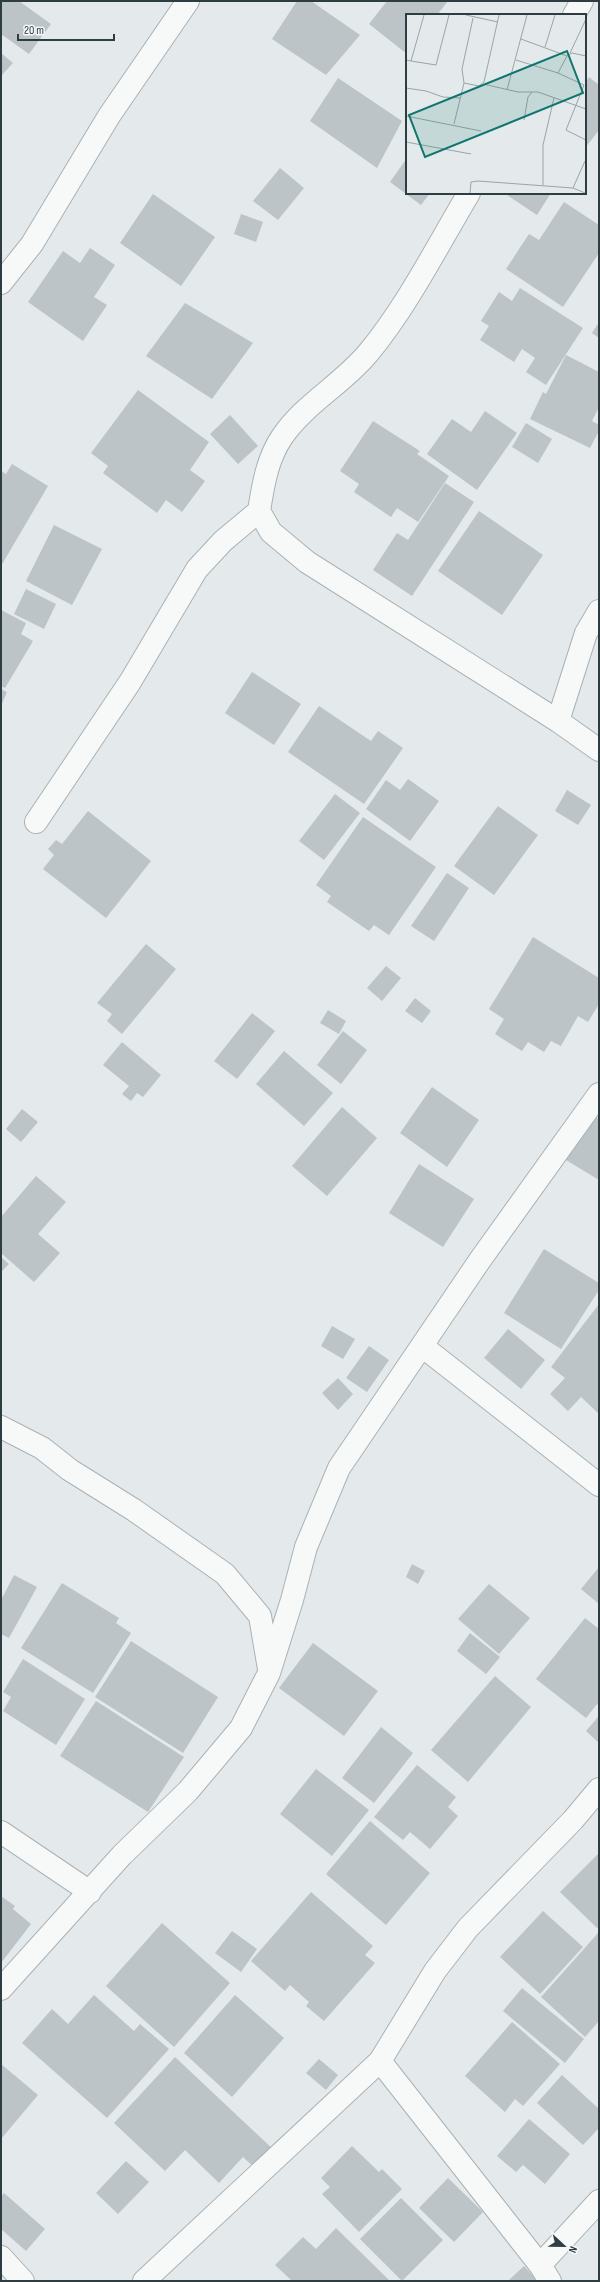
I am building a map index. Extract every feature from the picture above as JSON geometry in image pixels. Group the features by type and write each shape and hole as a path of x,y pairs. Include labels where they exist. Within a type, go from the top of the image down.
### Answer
{"street":[{"path":"1,283 32,244 109,116 188,1"},
{"path":"575,14 582,1"},
{"path":"36,822 130,682 197,569 223,541 259,511 270,460 283,436 311,407 340,383 369,352 406,299 468,194"},
{"path":"259,511 270,532 307,562 558,721 599,750"},
{"path":"558,721 586,633 599,611"},
{"path":"1,1989 122,1855 188,1791 241,1728 269,1673 292,1600 306,1547 339,1468 422,1346 599,1094"},
{"path":"422,1346 599,1485"},
{"path":"1,1426 42,1448 70,1470 134,1510 225,1574 260,1616 269,1673"},
{"path":"144,2281 380,2061 435,1971 468,1928 573,1820 599,1789"},
{"path":"1,1832 90,1892"},
{"path":"380,2061 545,2273 599,2201"},
{"path":"1,2258 23,2281"}],"building":[{"path":"1,1 19,1 51,24 29,54 1,34"},
{"path":"297,1 311,1 360,35 326,75 272,39"},
{"path":"387,1 448,1 438,14 406,14 406,53 369,24"},
{"path":"1,53 13,63 1,76"},
{"path":"589,77 599,85 599,130 586,147 586,82"},
{"path":"338,78 402,121 377,168 310,121"},
{"path":"406,159 406,194 390,182"},
{"path":"280,168 304,188 278,220 253,201"},
{"path":"153,194 215,237 181,286 120,243"},
{"path":"406,194 429,194 421,205"},
{"path":"508,194 550,194 537,215"},
{"path":"564,202 599,225 599,253 563,307 506,269 529,234 539,240"},
{"path":"241,214 263,222 256,242 234,234"},
{"path":"90,248 115,265 94,297 107,305 83,341 28,302 63,251 80,263"},
{"path":"520,288 583,328 546,385 526,372 535,358 522,349 514,362 480,340 489,326 481,321 499,292 512,301"},
{"path":"185,303 253,343 212,399 146,356"},
{"path":"599,322 599,338 592,333"},
{"path":"566,355 599,372 599,407 592,421 599,425 599,431 590,448 530,419 543,392 546,394"},
{"path":"138,390 209,442 190,470 205,481 182,512 166,500 157,513 103,473 108,466 91,453"},
{"path":"485,411 517,433 477,490 427,454 452,419 471,432"},
{"path":"230,415 258,446 238,464 210,434"},
{"path":"373,421 420,451 417,454 449,476 418,522 397,508 391,517 354,492 359,484 340,471"},
{"path":"526,423 552,439 538,463 512,447"},
{"path":"12,464 48,486 1,566 1,471 6,474"},
{"path":"445,483 474,502 412,596 373,570 397,533 408,540"},
{"path":"479,511 543,555 502,615 438,571"},
{"path":"54,525 102,549 72,605 26,581"},
{"path":"26,589 56,604 44,629 14,614"},
{"path":"1,610 26,623 21,634 33,641 5,688 1,686"},
{"path":"252,672 301,704 274,745 225,713"},
{"path":"1,689 7,692 1,706"},
{"path":"319,706 371,741 378,731 403,748 364,804 288,752"},
{"path":"408,779 439,801 410,841 366,809 386,780 400,790"},
{"path":"567,790 591,805 578,825 555,811"},
{"path":"335,794 360,813 324,860 299,841"},
{"path":"498,806 538,835 494,895 454,866"},
{"path":"88,811 151,861 106,918 43,869 54,855 48,849 56,840 62,844"},
{"path":"363,817 436,867 389,935 374,925 369,931 327,902 331,896 316,885"},
{"path":"447,873 469,888 434,941 411,926"},
{"path":"533,937 599,978 599,1004 588,1022 578,1016 561,1046 551,1041 544,1052 528,1042 522,1051 495,1034 504,1019 489,1009"},
{"path":"146,944 176,969 122,1034 107,1021 112,1014 97,1003"},
{"path":"386,966 401,978 382,1001 367,988"},
{"path":"415,998 431,1011 422,1023 405,1011"},
{"path":"328,1010 346,1021 339,1034 320,1023"},
{"path":"252,1013 275,1031 237,1079 214,1061"},
{"path":"343,1031 367,1050 341,1084 317,1065"},
{"path":"122,1042 161,1075 143,1097 137,1093 131,1101 122,1094 129,1086 103,1065"},
{"path":"284,1051 333,1093 304,1126 256,1084"},
{"path":"432,1087 479,1120 447,1167 400,1133"},
{"path":"342,1107 377,1138 327,1196 292,1166"},
{"path":"22,1109 38,1122 21,1142 6,1129"},
{"path":"594,1116 599,1119 599,1180 566,1160"},
{"path":"419,1164 474,1199 443,1247 389,1213"},
{"path":"36,1176 66,1202 38,1234 60,1253 34,1282 1,1253 1,1217"},
{"path":"544,1249 599,1283 599,1290 561,1349 504,1313"},
{"path":"1,1257 9,1264 1,1272"},
{"path":"599,1304 599,1414 581,1397 568,1411 550,1394 565,1378 551,1367"},
{"path":"332,1326 355,1339 343,1359 321,1346"},
{"path":"508,1329 545,1360 521,1389 484,1358"},
{"path":"369,1346 389,1360 367,1392 346,1378"},
{"path":"338,1378 353,1394 338,1410 322,1393"},
{"path":"412,1564 425,1571 418,1584 406,1577"},
{"path":"599,1567 599,1604 581,1589"},
{"path":"14,1575 37,1587 9,1638 1,1634 1,1600"},
{"path":"62,1583 119,1618 116,1623 131,1633 93,1693 21,1648"},
{"path":"489,1584 530,1618 499,1654 458,1619"},
{"path":"585,1618 599,1629 599,1705 597,1704 586,1718 536,1679"},
{"path":"470,1633 500,1657 486,1674 457,1651"},
{"path":"131,1641 218,1697 183,1753 95,1697"},
{"path":"313,1643 378,1691 344,1736 279,1688"},
{"path":"23,1659 85,1699 56,1745 3,1711 11,1697 3,1692"},
{"path":"495,1676 531,1707 468,1782 431,1750"},
{"path":"96,1701 184,1757 148,1812 60,1756"},
{"path":"599,1716 599,1743 586,1731"},
{"path":"381,1727 413,1753 374,1803 342,1778"},
{"path":"417,1765 456,1797 448,1807 458,1816 430,1849 410,1832 403,1840 374,1817"},
{"path":"316,1769 369,1810 332,1856 280,1814"},
{"path":"370,1821 430,1873 386,1925 326,1874"},
{"path":"598,1854 599,1926 597,1928 560,1892"},
{"path":"311,1892 373,1946 365,1955 375,1963 324,2021 306,2006 309,2002 290,1985 285,1991 251,1961"},
{"path":"1,1896 15,1906 13,1909 31,1924 1,1963"},
{"path":"543,1911 583,1947 540,1994 500,1957"},
{"path":"162,1923 230,1983 174,2047 106,1986"},
{"path":"232,1931 257,1949 241,1972 215,1953"},
{"path":"599,1932 599,2021 585,2037 541,1997"},
{"path":"522,1988 584,2039 565,2063 503,2011"},
{"path":"94,1995 134,2031 140,2024 169,2049 107,2118 22,2043 52,2009 68,2024"},
{"path":"235,1995 284,2038 232,2097 184,2053"},
{"path":"512,2022 560,2064 523,2106 515,2099 505,2112 465,2076"},
{"path":"175,2057 276,2152 258,2171 243,2157 219,2183 185,2150 165,2171 114,2123"},
{"path":"319,2059 338,2075 326,2090 306,2073"},
{"path":"1,2064 38,2095 1,2139"},
{"path":"562,2075 599,2109 599,2128 583,2145 537,2103"},
{"path":"529,2119 570,2154 545,2184 523,2165 516,2172 497,2156"},
{"path":"352,2146 379,2172 382,2169 402,2189 359,2232 322,2194 330,2187 321,2178"},
{"path":"126,2161 149,2182 118,2214 96,2193"},
{"path":"448,2178 483,2212 454,2242 419,2208"},
{"path":"4,2193 45,2229 26,2251 1,2229 1,2197"},
{"path":"401,2198 443,2240 402,2281 360,2239"},
{"path":"336,2228 390,2281 292,2281 275,2265 303,2237 316,2249"},
{"path":"524,2266 538,2281 508,2281"}]}
